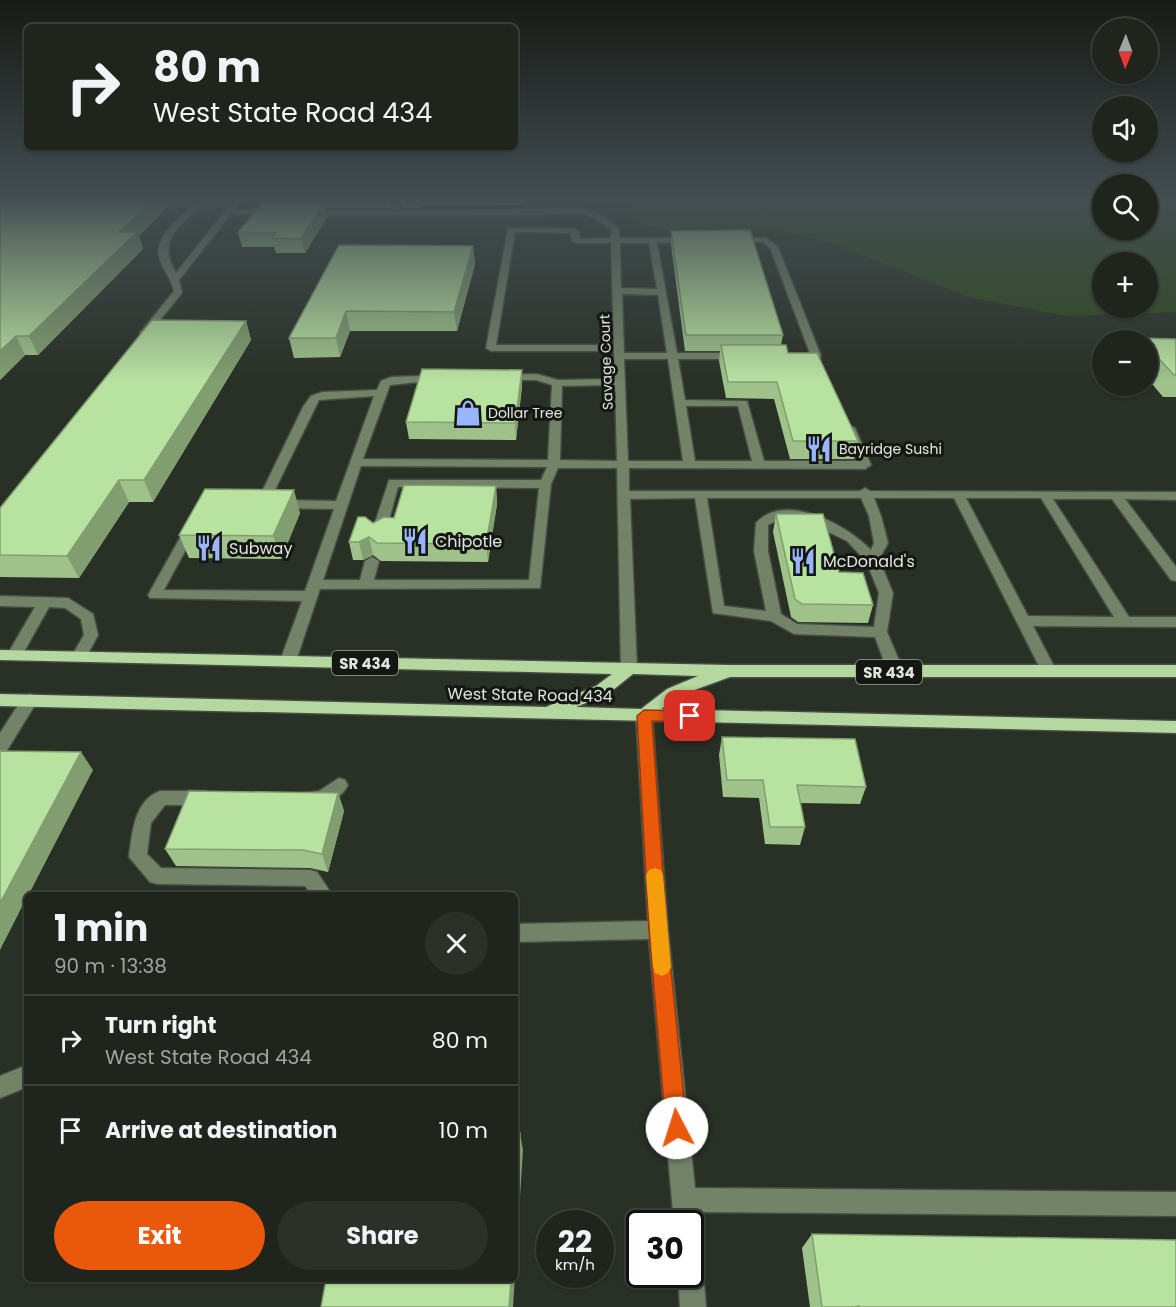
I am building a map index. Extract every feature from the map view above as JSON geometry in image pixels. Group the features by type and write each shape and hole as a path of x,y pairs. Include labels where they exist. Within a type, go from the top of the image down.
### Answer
{"main road":[{"name":"West State Road 434","path":"7,655 729,671"},
{"path":"546,713 602,690 629,669"},
{"path":"644,716 656,702 678,690 729,671"},
{"name":"SR 434","path":"729,671 1176,671"},
{"name":"West State Road 434","path":"0,700 1176,727"}],"street":[{"path":"134,347 179,291 176,278 162,260"},
{"path":"176,278 190,260"},
{"path":"506,260 491,348 672,356 756,356"},
{"name":"Savage Court","path":"616,260 629,669"},
{"path":"656,260 690,465"},
{"path":"779,260 814,359"},
{"path":"617,291 662,292"},
{"path":"288,661 356,462 386,383 392,380 449,377"},
{"path":"492,377 537,377 558,383 620,382"},
{"path":"200,514 155,595 313,590 366,584 535,585 545,483 554,464 558,383"},
{"path":"342,505 256,504 315,398 331,393 381,393"},
{"path":"680,403 743,403 759,465"},
{"path":"356,462 865,465 843,415"},
{"path":"378,535 393,483 545,483"},
{"path":"624,495 865,492 1176,496"},
{"path":"865,492 882,543 872,559"},
{"path":"700,494 718,610 774,617 794,628 880,632"},
{"path":"958,494 1049,672"},
{"path":"1045,495 1125,621"},
{"path":"1116,496 1176,577"},
{"path":"774,617 761,551 762,523 778,514 802,514 852,538 872,559 886,593 880,632 896,672"},
{"path":"366,584 372,561"},
{"path":"0,601 68,603 88,617 91,635 80,657"},
{"path":"7,655 45,603"},
{"path":"1023,621 1176,622"},
{"path":"0,747 30,700"},
{"path":"644,716 658,930 685,1210"},
{"path":"287,798 322,798 339,785"},
{"path":"218,798 160,798 142,821 138,857 157,876 310,878 321,892"},
{"path":"518,933 658,930"},
{"path":"0,1087 24,1077"},
{"path":"684,1200 1176,1204"},
{"path":"691,1288 693,1307"}],"green space":[{"path":"875,260 1092,260 1092,315 1067,316 968,297"},
{"path":"1158,260 1176,260 1176,312 1158,313"}],"building":[{"path":"0,260 108,260 29,336 16,336 0,351"},
{"path":"331,260 469,260 454,312 346,311 336,338 289,338"},
{"path":"675,260 759,260 783,335 686,335"},
{"path":"152,320 246,321 144,480 119,480 67,556 0,555 0,508"},
{"path":"1158,339 1176,339 1176,375 1158,358"},
{"path":"721,345 786,345 788,353 817,353 858,441 793,441 777,382 728,382"},
{"name":"Dollar Tree","path":"422,369 522,370 515,423 406,422"},
{"path":"404,485 496,486 486,544 377,543 369,537 359,542 349,542 358,517 365,517 373,523 384,517 394,518"},
{"path":"205,489 294,490 273,536 179,535"},
{"name":"McDonald's","path":"776,514 823,514 839,572 863,573 873,605 802,604 795,599"},
{"path":"722,737 855,739 866,787 797,785 805,827 770,827 763,780 727,780"},
{"path":"0,751 81,752 0,903"},
{"path":"189,791 338,793 322,854 303,850 165,849"},
{"path":"518,1133 520,1133 518,1162"},
{"path":"812,1234 1176,1240 1176,1307 822,1307"},
{"path":"326,1282 511,1282 509,1307 321,1307"}],"slow traffic":[{"path":"655,875 662,967"}],"place":[{"name":"Dollar Tree","path":"468,413"},
{"name":"Bayridge Sushi","path":"819,449"},
{"name":"Chipotle","path":"415,541"},
{"name":"Subway","path":"209,548"},
{"name":"McDonald's","path":"803,561"}],"route":[{"path":"677,1128 658,930 644,716 690,716"}]}
